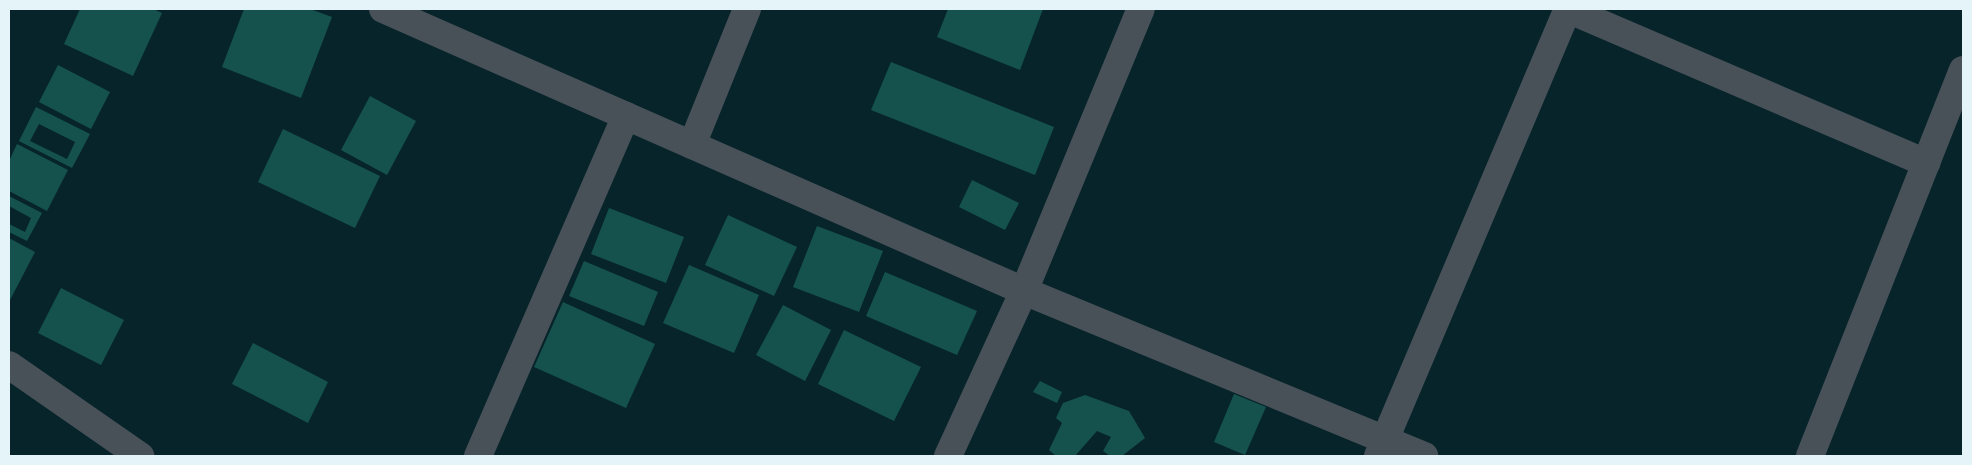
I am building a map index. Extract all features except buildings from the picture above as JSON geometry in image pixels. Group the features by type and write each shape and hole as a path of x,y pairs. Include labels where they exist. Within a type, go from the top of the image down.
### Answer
{"street":[{"path":"383,9 1382,448 1424,456"},
{"path":"692,145 747,9"},
{"path":"948,456 1024,291 1141,9"},
{"path":"1382,448 1568,9 1926,163"},
{"path":"1810,456 1963,70"},
{"path":"478,456 626,116"},
{"path":"9,365 140,456"}]}
